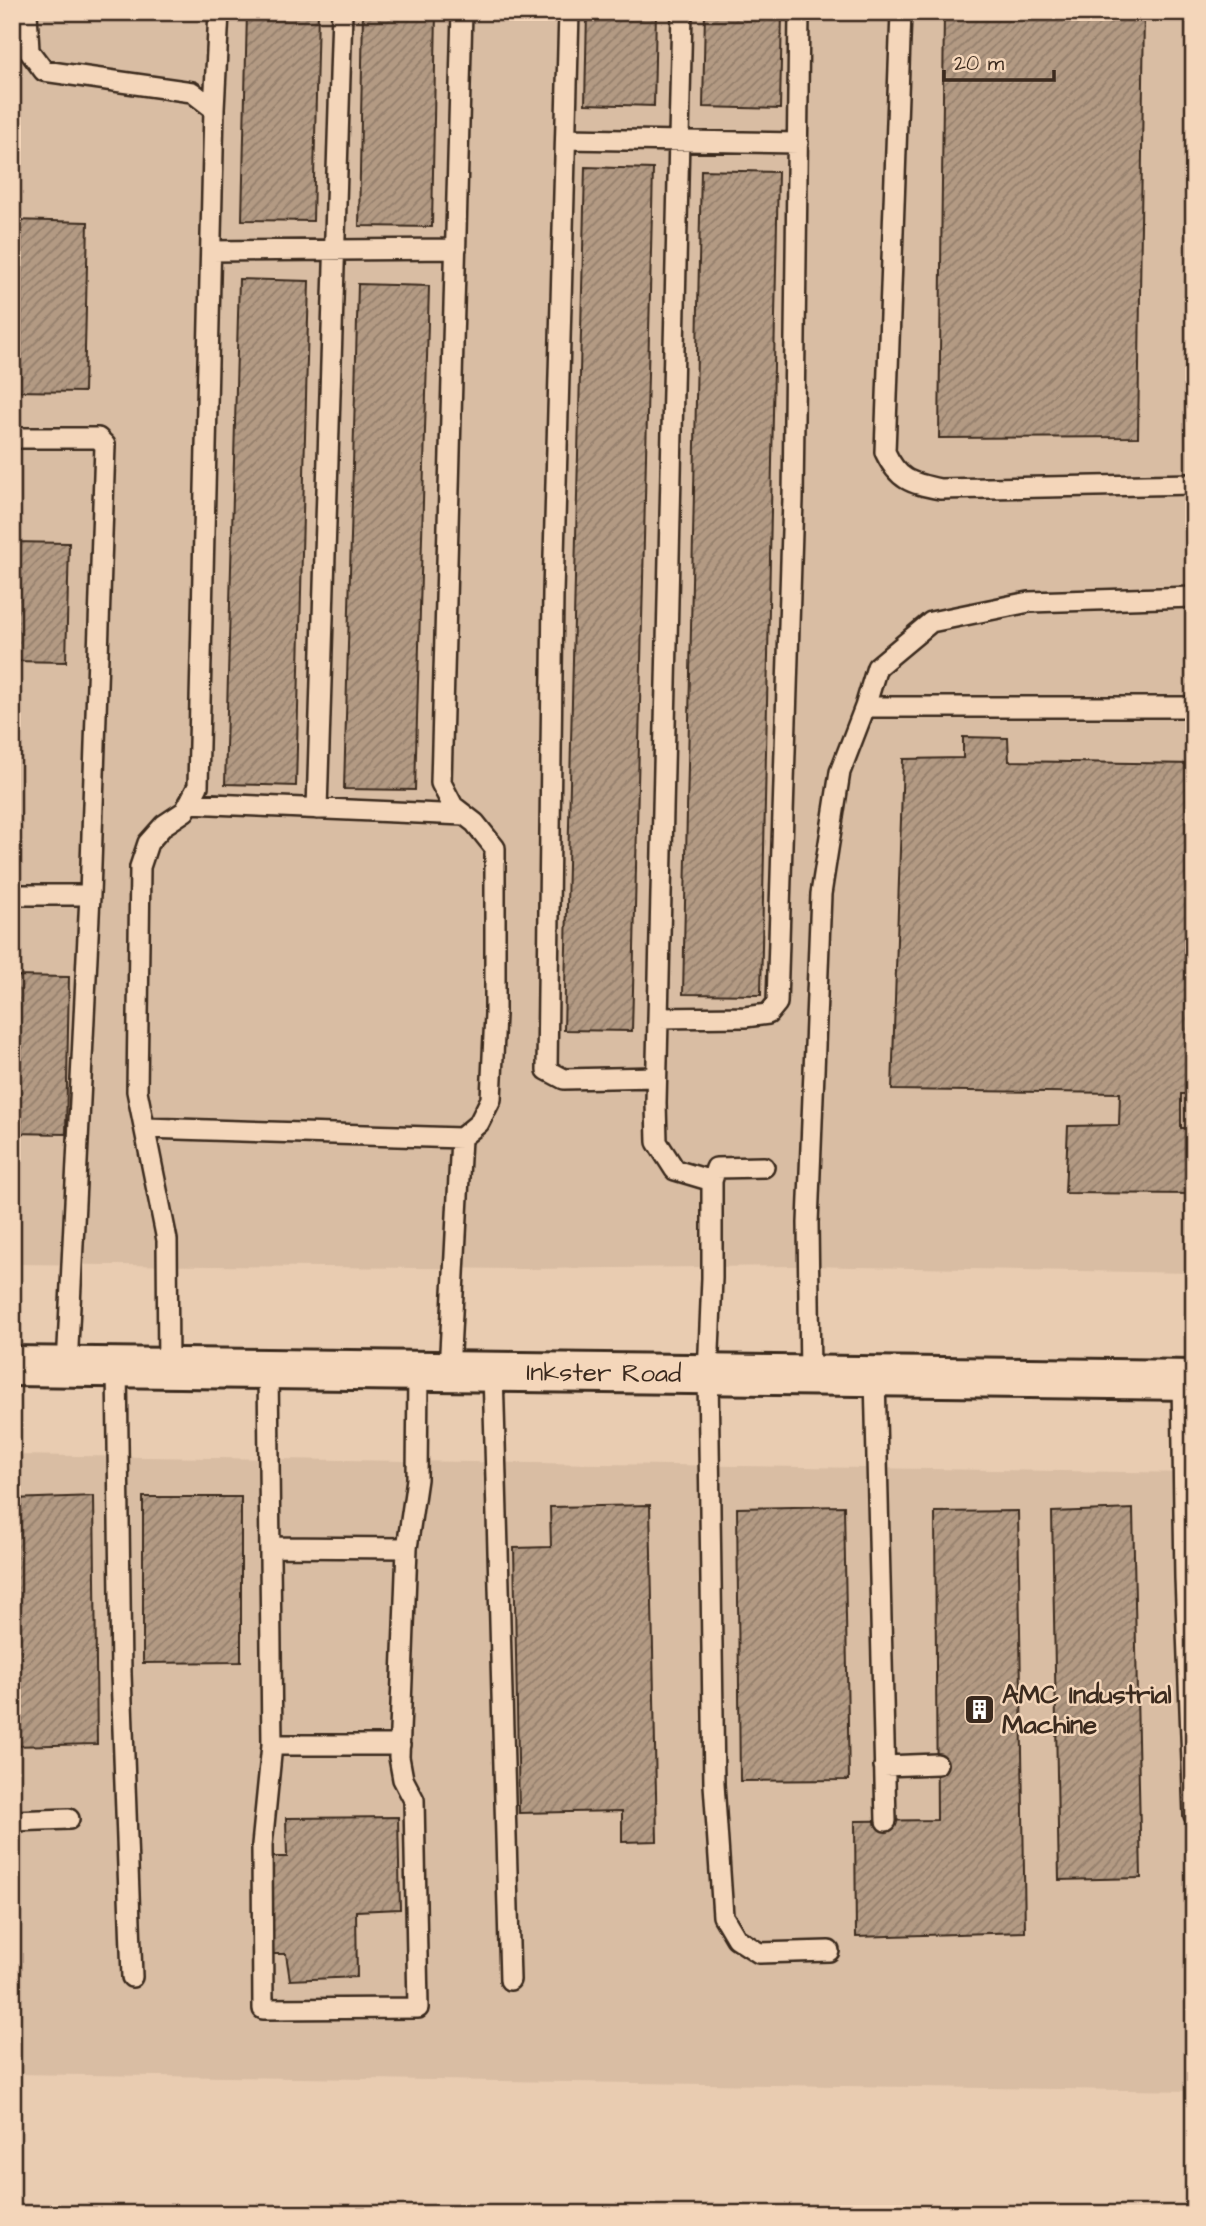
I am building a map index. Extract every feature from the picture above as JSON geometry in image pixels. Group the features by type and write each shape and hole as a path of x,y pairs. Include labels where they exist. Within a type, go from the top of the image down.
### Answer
{"main road":[{"name":"Inkster Road","path":"12,1366 1188,1380"}],"lane":[{"path":"27,12 29,51 44,71 192,92 214,110"},
{"path":"168,1368 167,1240 137,1091 140,867 148,843 164,825 185,811 198,786 214,110 219,12"},
{"path":"317,809 342,12"},
{"path":"146,1128 461,1138 479,1123 491,1099 495,1014 495,848 475,823 453,806 441,783 462,12"},
{"path":"569,12 553,593 547,1070 564,1079 656,1077"},
{"path":"682,12 656,1077 657,1142 675,1170 712,1181"},
{"path":"658,1018 745,1017 768,1014 777,1003 793,499 799,12"},
{"path":"901,12 886,452 894,472 919,484 940,489 1194,484"},
{"path":"567,139 798,143"},
{"path":"211,251 456,249"},
{"path":"12,438 98,438 105,445 90,895 67,1367"},
{"path":"810,1376 808,1223 821,894 840,772 877,667 931,622 1029,602 1194,597"},
{"path":"865,707 1194,707"},
{"path":"189,803 464,815"},
{"path":"12,895 90,895"},
{"path":"268,1369 272,1745 262,1844 263,2010 418,2008 414,1801 403,1779 399,1757 407,1548 434,1371 461,1138"},
{"path":"764,1167 716,1168 712,1181 708,1375 714,1784 723,1916 736,1938 759,1953 829,1951"},
{"path":"117,1367 121,1674 132,1977"},
{"path":"493,1372 510,1980"},
{"path":"875,1377 886,1821"},
{"path":"1188,1380 1183,1485 1194,1815"},
{"path":"270,1547 407,1548"},
{"path":"272,1745 400,1745"},
{"path":"884,1766 937,1764"},
{"path":"12,1821 69,1819"}],"shaded area":[{"path":"12,12 1194,12 1194,1273 800,1266 524,1269 12,1264"},
{"path":"12,1455 1194,1473 1194,2091 12,2074"}],"building":[{"path":"247,12 318,12 313,221 242,220"},
{"path":"363,12 436,12 432,227 359,226"},
{"path":"587,12 656,12 654,106 585,104"},
{"path":"705,12 782,12 780,109 703,107"},
{"path":"944,12 1144,12 1138,437 939,438"},
{"path":"585,167 653,169 632,1031 564,1030"},
{"path":"701,170 778,172 761,995 683,994"},
{"path":"12,220 88,222 84,392 12,391"},
{"path":"239,279 309,281 296,786 225,784"},
{"path":"358,284 429,286 415,790 344,789"},
{"path":"12,542 69,543 66,662 12,661"},
{"path":"963,737 1008,738 1009,761 1194,764 1194,1094 1181,1094 1181,1128 1194,1128 1194,1194 1065,1193 1068,1126 1119,1125 1120,1093 892,1090 903,759 963,758"},
{"path":"12,976 69,977 66,1134 12,1133"},
{"path":"94,1496 97,1744 12,1746 12,1499"},
{"path":"143,1497 241,1497 241,1662 143,1663"},
{"path":"650,1505 657,1841 622,1842 622,1811 519,1813 514,1548 551,1547 550,1507"},
{"path":"844,1506 849,1780 740,1781 737,1508"},
{"path":"1133,1509 1141,1878 1059,1880 1052,1512"},
{"name":"AMC Industrial Machine","path":"1018,1511 1025,1932 856,1937 855,1821 937,1820 935,1512"},
{"path":"398,1817 400,1909 356,1911 357,1977 290,1980 286,1954 272,1954 271,1857 287,1857 286,1818"}],"place":[{"name":"AMC Industrial Machine","path":"979,1710"}]}
